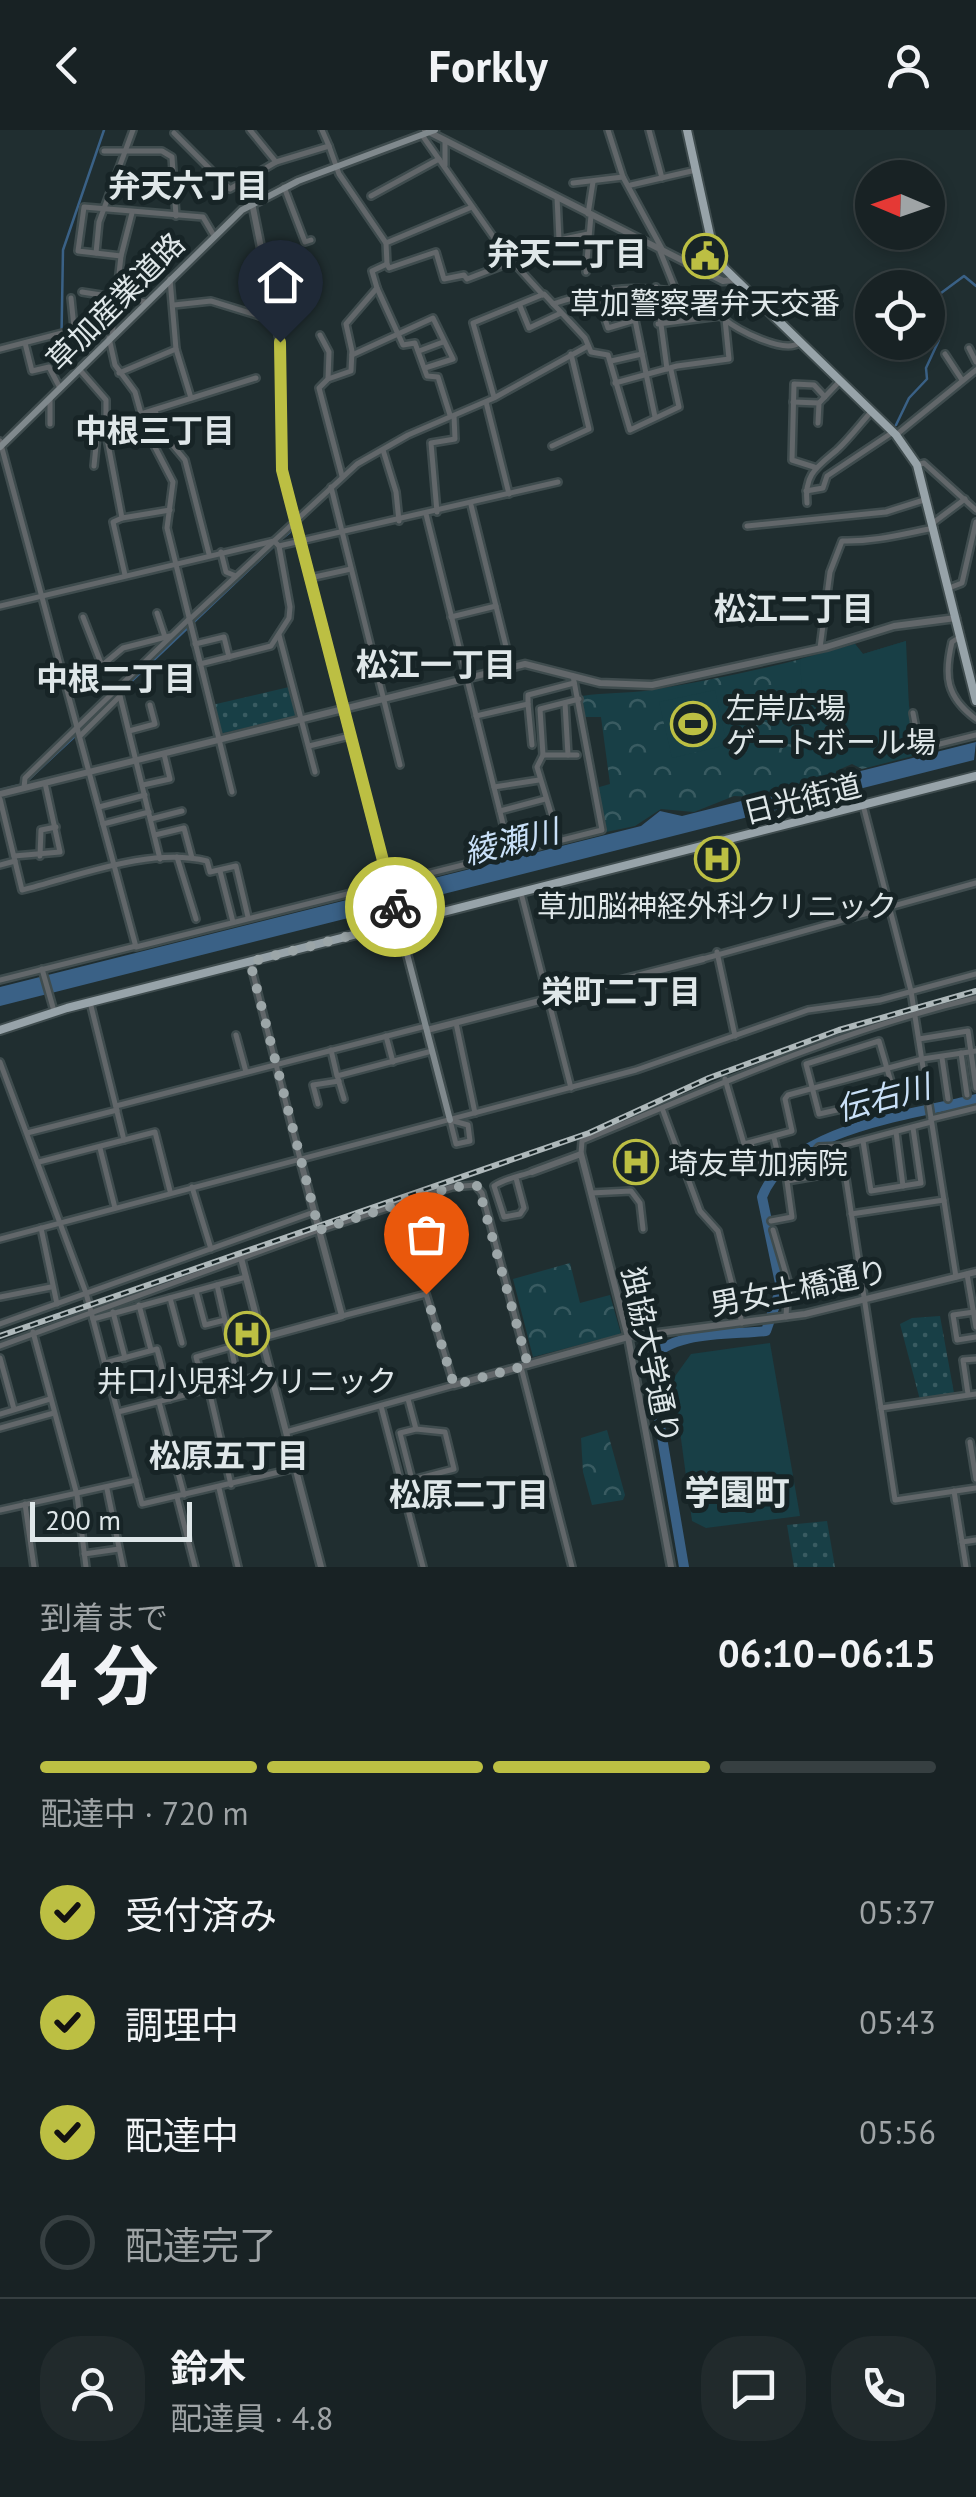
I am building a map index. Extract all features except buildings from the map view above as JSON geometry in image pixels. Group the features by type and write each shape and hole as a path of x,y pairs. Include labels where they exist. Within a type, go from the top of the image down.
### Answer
{"main road":[{"path":"687,130 712,240 733,280 894,434 916,465 976,701"},
{"name":"草加産業道路","path":"0,445 213,234 252,203 428,132"},
{"name":"日光街道","path":"0,1030 90,1002 976,776"},
{"path":"399,923 454,1123"}],"street":[{"path":"96,253 99,222 134,130"},
{"path":"250,130 276,162"},
{"path":"322,130 336,167 386,244 389,268 436,252 444,279 464,275 467,279 515,261"},
{"path":"608,130 623,177 661,251 676,291"},
{"path":"649,130 662,178"},
{"path":"428,132 723,282 733,280"},
{"path":"428,132 439,159 472,208 592,352 608,356 630,430 681,404 658,324 656,288"},
{"path":"174,133 230,188 276,162 329,146"},
{"path":"445,168 446,140"},
{"path":"104,152 162,150 172,157 176,216"},
{"path":"371,196 439,159"},
{"path":"629,185 696,170"},
{"path":"573,183 623,177"},
{"path":"586,272 593,182"},
{"path":"284,187 305,242 311,240"},
{"path":"556,197 558,240 588,234"},
{"path":"252,203 276,321 280,457 399,923"},
{"path":"121,256 78,251 84,206 106,212 203,217 213,234"},
{"path":"386,244 472,208"},
{"path":"132,213 121,256 111,337 120,373 135,392 141,414 174,482 166,528 232,792"},
{"path":"387,264 372,271 398,337 402,345 415,343 431,379 438,378 452,415 455,438 430,443 437,512"},
{"path":"169,278 176,349 191,398"},
{"path":"554,304 617,286 710,296 723,318 729,360 615,383"},
{"path":"342,476 320,388 328,379 350,372 352,355 346,324 378,288"},
{"path":"82,292 146,302"},
{"path":"596,293 608,328 634,320 655,417"},
{"path":"494,398 473,324 542,295"},
{"path":"0,349 62,333 75,337 71,298"},
{"path":"174,304 211,301 276,321"},
{"path":"520,306 529,328 561,313"},
{"path":"352,355 433,318 452,360 424,368"},
{"path":"658,324 723,318 787,347 799,343"},
{"path":"320,336 328,352 328,379"},
{"path":"418,351 443,342"},
{"path":"25,343 32,371 49,367 60,388"},
{"path":"24,788 24,778 168,636 276,543 342,476 383,450 494,398 588,346"},
{"path":"969,348 976,362"},
{"path":"120,373 176,349"},
{"path":"552,446 590,429 571,354"},
{"path":"610,361 642,354"},
{"path":"945,354 962,380"},
{"path":"78,369 106,400 107,436 122,518"},
{"path":"806,492 824,488 827,476 894,434 976,370"},
{"path":"141,414 256,378"},
{"path":"818,423 818,403 839,382"},
{"path":"814,467 792,460 794,384 814,385 825,396"},
{"path":"50,398 50,424"},
{"path":"486,402 509,494"},
{"path":"794,402 818,403"},
{"path":"155,410 162,431 185,460 210,554"},
{"path":"807,504 806,492 814,467 836,450 870,412"},
{"path":"94,466 97,436 107,436"},
{"path":"0,445 136,946"},
{"path":"383,450 396,492 399,521"},
{"path":"916,465 924,463 975,507"},
{"path":"0,606 210,554 399,521 558,482"},
{"path":"332,487 400,765"},
{"path":"747,526 886,512 927,499"},
{"path":"820,648 830,572 842,540 869,543 891,534 933,526 965,499"},
{"path":"471,504 511,667"},
{"path":"125,574 113,522 170,510"},
{"path":"426,514 510,852"},
{"path":"948,588 962,583 976,522"},
{"path":"200,664 271,646 290,607 276,543"},
{"path":"221,552 226,572 236,576"},
{"path":"310,578 352,569"},
{"path":"451,618 496,606"},
{"path":"157,613 168,636"},
{"path":"83,616 102,666"},
{"path":"249,918 236,866 210,872 207,861 178,856 22,890 0,797 511,667 529,664 574,680 652,685 820,648 894,626 956,618"},
{"path":"278,634 314,772"},
{"path":"64,679 102,666 123,648 168,636"},
{"path":"195,644 224,637 229,657"},
{"path":"960,637 952,642 945,679 950,692 976,719"},
{"path":"0,980 602,830 584,751 574,680"},
{"path":"532,745 528,695 574,680"},
{"path":"80,736 120,696 160,859"},
{"path":"559,840 536,768 543,755 540,709 579,699"},
{"path":"564,702 568,755"},
{"path":"476,716 528,704"},
{"path":"129,730 155,724 150,705"},
{"path":"912,713 918,749 976,735"},
{"path":"309,746 350,736"},
{"path":"143,785 170,778 164,754"},
{"path":"543,755 577,756"},
{"path":"494,788 539,780"},
{"path":"0,864 60,852 45,783"},
{"path":"99,807 145,795"},
{"path":"500,811 546,799"},
{"path":"863,806 912,991 956,1277"},
{"path":"104,824 182,811"},
{"path":"40,856 41,830 56,827"},
{"path":"155,835 184,828 192,858"},
{"path":"178,856 196,919"},
{"path":"220,870 232,922"},
{"path":"27,1133 331,1050 702,959 976,883"},
{"path":"521,894 571,1088"},
{"path":"717,952 735,1036"},
{"path":"250,962 342,1316"},
{"path":"42,970 54,1012"},
{"path":"0,1239 171,1192 454,1123 476,1112 571,1088 808,1010 912,991 976,974"},
{"path":"516,1178 522,1212 509,1218 501,1214 494,1186 580,1154 582,1141 725,1078 915,1012 976,998"},
{"path":"90,1002 124,1140"},
{"path":"456,1022 476,1112"},
{"path":"918,1039 968,1031 974,1051 976,1088"},
{"path":"236,1035 246,1072"},
{"path":"386,1036 393,1062"},
{"path":"894,1096 879,1040 806,1064 819,1114 926,1090"},
{"path":"331,1050 344,1099"},
{"path":"318,1104 314,1085 432,1051"},
{"path":"725,1078 744,1144 774,1138 793,1128 785,1096 922,1059 974,1051"},
{"path":"961,1054 967,1095"},
{"path":"942,1056 948,1099"},
{"path":"0,1062 86,1293 142,1504 296,1468"},
{"path":"662,1106 700,1211 718,1231 742,1323"},
{"path":"804,1164 819,1147 840,1146 913,1128 976,1108"},
{"path":"454,1123 468,1125 470,1140 456,1144 454,1123"},
{"path":"863,1140 871,1191 921,1183 913,1128"},
{"path":"38,1162 155,1132 171,1192"},
{"path":"896,1132 903,1186"},
{"path":"751,1143 759,1170 780,1158 774,1138"},
{"path":"100,1146 116,1208"},
{"path":"840,1146 894,1500 976,1488"},
{"name":"独協大学通り","path":"580,1154 628,1337 670,1567"},
{"path":"770,1221 792,1217 788,1181 844,1171"},
{"path":"520,1191 532,1172"},
{"path":"0,1346 319,1230 452,1187 478,1186 572,1567"},
{"path":"192,1188 211,1249"},
{"path":"591,1193 631,1191 640,1203 643,1228"},
{"path":"851,1214 944,1200"},
{"path":"0,1324 314,1212"},
{"path":"41,1227 57,1304"},
{"path":"773,1230 788,1280 784,1318"},
{"path":"240,1258 319,1566"},
{"path":"972,1273 976,1324"},
{"name":"男女土橋通り","path":"454,1385 628,1337 784,1318 972,1273"},
{"path":"92,1315 246,1277"},
{"path":"217,1285 238,1382"},
{"path":"0,1297 51,1287"},
{"path":"196,1291 205,1325 225,1320"},
{"path":"262,1338 426,1294 454,1385 286,1432"},
{"path":"170,1298 182,1343"},
{"path":"140,1305 152,1350"},
{"path":"113,1312 125,1358"},
{"path":"974,1312 954,1315 958,1340 976,1338"},
{"path":"227,1329 257,1321"},
{"path":"33,1332 77,1494 86,1567"},
{"path":"231,1347 196,1357 231,1484"},
{"path":"105,1362 157,1349 170,1398"},
{"path":"0,1358 14,1410"},
{"path":"968,1395 963,1360 976,1359"},
{"path":"118,1412 270,1373"},
{"path":"881,1408 976,1394"},
{"path":"0,1414 50,1398"},
{"path":"408,1399 416,1429"},
{"path":"159,1401 194,1567"},
{"path":"381,1406 423,1567"},
{"path":"0,1428 54,1412"},
{"path":"416,1429 445,1432 454,1469 412,1480 400,1434 416,1429"},
{"path":"970,1442 976,1479"},
{"path":"0,1510 136,1480"},
{"path":"107,1488 123,1567"},
{"path":"218,1488 238,1567"},
{"path":"954,1492 966,1567"},
{"path":"25,1504 34,1567"},
{"path":"962,1542 976,1540"},
{"path":"84,1554 120,1549"}],"green space":[{"path":"906,641 903,668 917,755 862,769 852,764 836,771 836,776 751,797 734,796 694,812 661,809 635,826 606,832 596,788 610,784 601,717 585,717 582,696 677,686 855,644 863,654"},
{"path":"906,641 910,730 805,740 800,659 855,644 863,654"},
{"path":"289,687 297,716 219,734 212,705"},
{"name":"左岸広場 ゲートボール場","path":"715,690 727,745 672,758 659,702"},
{"path":"570,1263 580,1303 610,1295 621,1334 533,1357 513,1279"},
{"path":"940,1316 954,1393 920,1400 900,1324 912,1318"},
{"path":"770,1343 800,1516 706,1528 692,1521 673,1379 691,1354"},
{"path":"607,1430 625,1495 623,1500 592,1505 583,1472 581,1438"},
{"path":"827,1521 835,1567 794,1567 787,1525"}],"water":[{"path":"976,742 974,760 0,1006 0,987 641,826 660,811 682,816"}],"waterway":[{"path":"61,364 63,250 104,130"},
{"path":"896,425 909,398 927,379 926,368 939,340 933,299 964,276 976,286"},
{"path":"279,541 290,532"},
{"path":"120,692 275,545"},
{"path":"83,727 116,696"},
{"path":"29,779 75,736"},
{"path":"0,790 20,785"},
{"name":"伝右川","path":"975,1099 976,1104"},
{"name":"伝右川","path":"684,1567 649,1361 659,1351 686,1339 766,1331 781,1288 762,1197 776,1174 798,1155 855,1128 976,1099"}],"railway":[{"path":"0,1336 589,1133 709,1078 839,1030 976,991"}],"way so far":[{"path":"395,907 399,923 250,962 319,1230 452,1187 478,1186 528,1365 454,1385 426,1294"}],"place":[{"name":"草加警察署弁天交番","path":"705,256"},
{"name":"左岸広場 ゲートボール場","path":"693,724"},
{"name":"草加脳神経外科クリニック","path":"717,859"},
{"name":"埼友草加病院","path":"636,1162"},
{"name":"井口小児科クリニック","path":"247,1334"}],"district":[{"name":"弁天六丁目","path":"188,185"},
{"name":"弁天二丁目","path":"567,253"},
{"name":"中根三丁目","path":"155,430"},
{"name":"松江二丁目","path":"794,608"},
{"name":"松江一丁目","path":"436,664"},
{"name":"中根二丁目","path":"116,678"},
{"name":"栄町二丁目","path":"621,991"},
{"name":"松原五丁目","path":"229,1455"},
{"name":"学園町","path":"737,1492"},
{"name":"松原二丁目","path":"469,1494"}],"route":[{"path":"280,342 278,436 282,470 395,907"}],"water label":[{"name":"綾瀬川","path":"511,841"}]}
